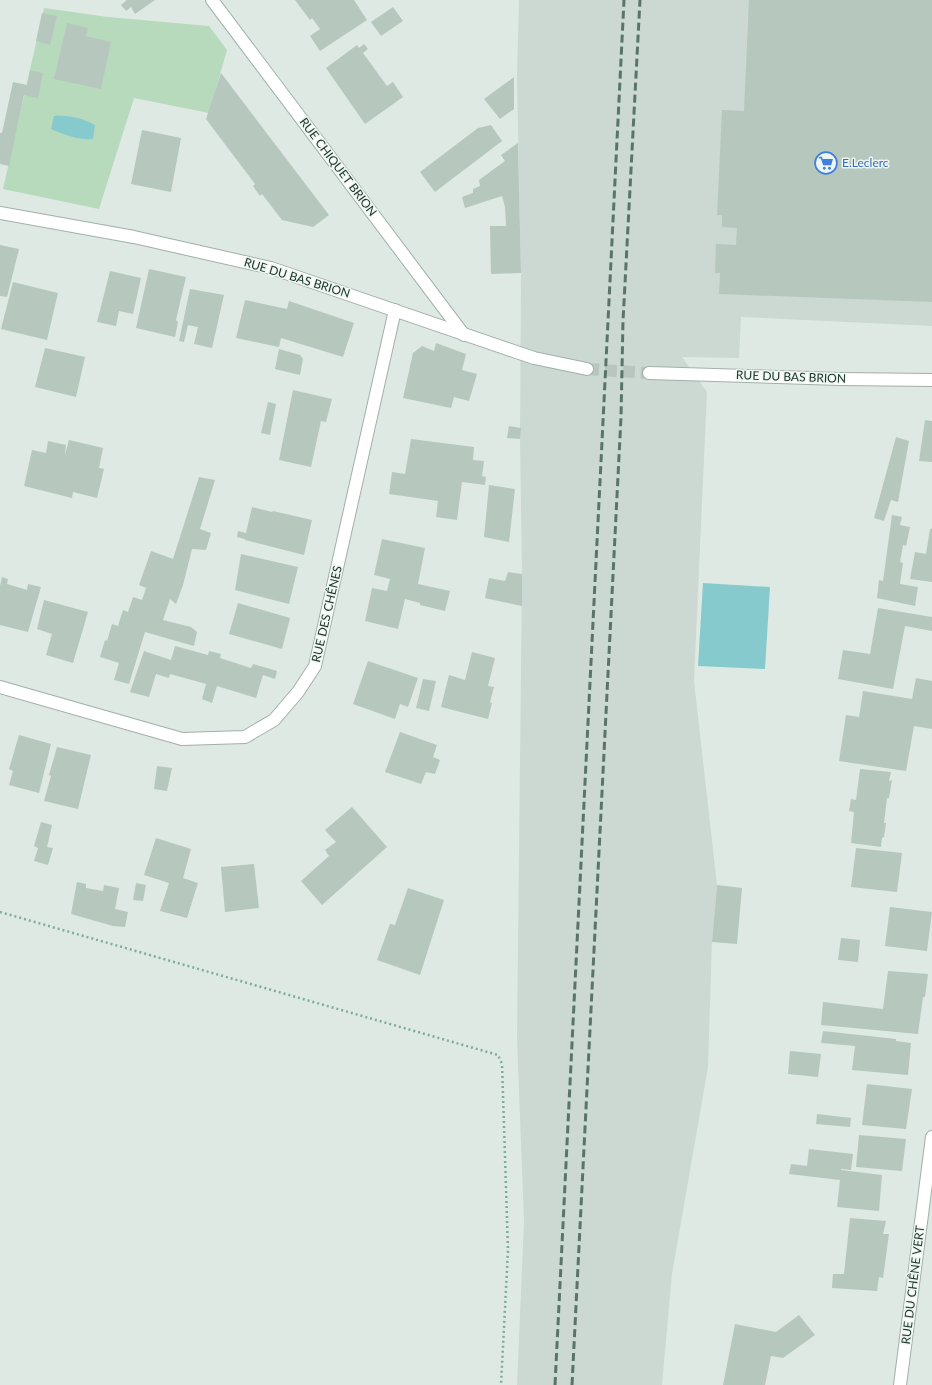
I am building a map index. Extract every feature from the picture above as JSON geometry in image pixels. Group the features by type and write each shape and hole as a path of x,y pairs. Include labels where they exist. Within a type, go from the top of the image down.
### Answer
{"street":[{"name":"RUE CHIQUET BRION","path":"212,0 464,335"},
{"name":"RUE DU BAS BRION","path":"0,213 134,237 271,268 534,358 587,368"},
{"name":"RUE DES CHÊNES","path":"0,687 182,739 245,737 274,720 298,692 315,666 396,310"},
{"name":"RUE DU BAS BRION","path":"649,373 932,380"},
{"name":"RUE DU CHÊNE VERT","path":"900,1385 932,1137"}],"path":[{"path":"0,912 498,1055 502,1064 508,1250 501,1385"}],"shaded area":[{"path":"519,0 932,0 932,326 741,317 739,358 682,357 707,392 694,681 717,885 712,942 708,1067 672,1274 662,1385 517,1385 524,1221 517,1039 522,574 520,439 521,273 517,76"}],"green space":[{"path":"44,8 108,17 209,26 227,50 209,113 134,98 99,209 3,189"}],"water":[{"path":"54,116 64,116 85,120 95,125 93,139 76,138 51,129"},
{"path":"703,583 770,587 765,669 698,666"}],"building":[{"path":"126,0 155,0 135,14 131,7 126,11 121,5"},
{"path":"295,0 354,0 367,20 320,51 310,36 320,29 312,18 310,20"},
{"name":"E.Leclerc","path":"749,0 932,0 932,302 719,294 720,273 715,273 716,244 736,245 737,228 722,227 722,215 717,215 722,110 744,111"},
{"path":"393,7 403,21 381,36 371,22"},
{"path":"42,13 57,16 50,45 36,41"},
{"path":"67,23 88,28 86,36 111,42 101,89 54,79"},
{"path":"364,44 368,49 363,53 387,86 393,82 403,97 365,124 326,68 357,45 359,48"},
{"path":"30,70 43,73 38,98 24,95 9,166 0,164 0,133 2,133 13,82 27,85"},
{"path":"221,73 329,215 313,227 282,220 262,194 260,196 253,186 255,184 206,119"},
{"path":"514,77 514,109 500,119 484,99"},
{"path":"491,125 502,141 435,192 420,172 478,128"},
{"path":"142,130 181,138 171,192 131,184"},
{"path":"518,143 521,273 491,274 490,226 506,226 505,207 502,196 465,208 462,197 473,193 473,189 480,186 479,180 505,161 501,155"},
{"path":"0,245 19,249 7,297 0,296"},
{"path":"149,269 186,277 176,320 178,322 175,337 136,328"},
{"path":"110,271 141,278 133,314 119,311 116,326 97,322"},
{"path":"13,282 58,293 47,340 1,329"},
{"path":"190,289 224,295 212,348 194,344 198,327 188,325 184,342 179,341"},
{"path":"245,300 287,309 289,301 354,323 343,357 281,338 279,347 236,338"},
{"path":"436,343 466,354 462,370 477,374 469,401 454,397 451,408 403,398 413,353 422,346 434,351"},
{"path":"45,348 85,357 76,397 35,387"},
{"path":"279,349 300,355 303,359 300,375 275,369"},
{"path":"293,390 332,399 326,422 321,421 311,467 279,460"},
{"path":"268,402 276,404 270,435 261,433"},
{"path":"925,420 932,421 932,462 919,461"},
{"path":"509,426 521,428 520,439 507,438"},
{"path":"896,437 909,441 898,502 891,500 884,521 874,518"},
{"path":"411,439 474,447 473,460 484,461 482,476 486,477 485,485 462,482 457,520 436,517 438,501 389,494 392,472 405,474"},
{"path":"69,440 103,448 99,468 104,469 97,498 73,492 72,498 24,486 32,450 46,453 48,441 66,445 65,455"},
{"path":"199,477 215,480 200,529 211,533 206,550 192,549 183,585 176,604 170,599 163,620 191,627 197,632 194,646 145,632 129,684 114,680 119,663 100,657 105,640 107,641 112,624 118,626 123,610 128,612 133,597 142,600 146,588 139,585 151,551 173,559"},
{"path":"489,485 515,489 509,542 484,537"},
{"path":"252,507 312,520 304,555 237,537 238,531 246,533"},
{"path":"892,515 902,517 900,525 910,527 906,546 903,545 900,562 903,563 900,584 918,587 915,606 877,598 879,580 883,581"},
{"path":"930,529 932,529 932,582 910,579 915,552 926,554"},
{"path":"382,539 425,548 418,584 450,591 445,611 420,605 420,603 405,599 398,629 365,621 372,588 387,591 390,579 374,575"},
{"path":"241,554 298,567 289,604 235,590"},
{"path":"508,572 522,574 522,606 485,598 489,578 505,581"},
{"path":"2,577 8,579 7,584 27,590 28,584 41,587 28,632 0,625 0,586"},
{"path":"44,600 88,612 73,663 46,655 52,634 37,629"},
{"path":"238,603 290,618 282,649 229,634"},
{"path":"878,608 932,617 932,631 905,626 893,689 838,679 843,650 870,654"},
{"path":"175,646 208,655 209,651 221,654 220,658 251,668 253,664 277,671 275,679 263,675 256,698 217,686 212,703 202,699 206,684 170,674 169,678 156,674 149,697 130,692 144,651 171,660"},
{"path":"472,652 495,658 488,686 494,687 488,719 441,707 449,675 465,680"},
{"path":"368,661 418,678 408,707 400,704 395,719 353,704"},
{"path":"916,678 932,681 932,729 914,726 906,771 839,761 846,715 859,717 863,691 912,699"},
{"path":"423,679 436,681 429,711 416,708"},
{"path":"400,732 437,745 433,757 440,760 435,774 426,772 421,784 385,772"},
{"path":"19,735 51,744 39,793 9,785 13,771 9,769"},
{"path":"57,747 91,755 78,809 44,801 51,776 49,775"},
{"path":"157,766 172,768 167,791 154,789"},
{"path":"860,769 891,772 889,781 892,780 889,798 887,798 884,823 886,823 881,847 851,843 854,812 849,811 851,799 856,800"},
{"path":"352,807 387,847 322,905 301,881 329,856 325,850 336,842 325,830"},
{"path":"41,822 52,825 47,847 53,848 48,865 34,861 38,848 34,846"},
{"path":"156,838 191,849 183,878 198,883 187,918 160,911 169,883 144,875"},
{"path":"856,848 902,853 897,892 851,887"},
{"path":"254,864 259,908 225,912 221,867"},
{"path":"77,882 86,884 86,888 103,891 104,885 119,888 115,909 128,912 125,927 113,926 71,914"},
{"path":"136,883 146,885 143,901 133,900"},
{"path":"717,885 742,888 737,944 712,942"},
{"path":"408,888 444,900 420,975 377,960 390,924 395,925"},
{"path":"890,907 932,912 927,951 885,946"},
{"path":"841,938 860,940 858,962 838,960"},
{"path":"888,971 928,974 918,1034 821,1025 823,1002 883,1009"},
{"path":"823,1031 896,1039 896,1041 911,1043 908,1075 852,1070 855,1046 821,1043"},
{"path":"790,1051 821,1054 818,1077 788,1074"},
{"path":"867,1084 912,1089 906,1129 862,1125"},
{"path":"817,1114 851,1118 850,1127 816,1124"},
{"path":"859,1135 906,1139 902,1171 856,1167"},
{"path":"809,1149 853,1154 851,1170 841,1170 882,1175 879,1211 837,1207 840,1180 789,1174 791,1164 807,1166"},
{"path":"850,1218 886,1221 883,1234 889,1234 883,1278 879,1277 877,1291 832,1288 833,1274 844,1274"},
{"path":"799,1315 815,1335 783,1358 771,1356 765,1385 723,1385 735,1324 776,1332"}],"tunnel":[{"path":"587,369 649,373"}],"railway":[{"path":"555,1385 624,0"},
{"path":"572,1385 621,417 623,321 640,0"}],"place":[{"name":"E.Leclerc","path":"826,163"}]}
